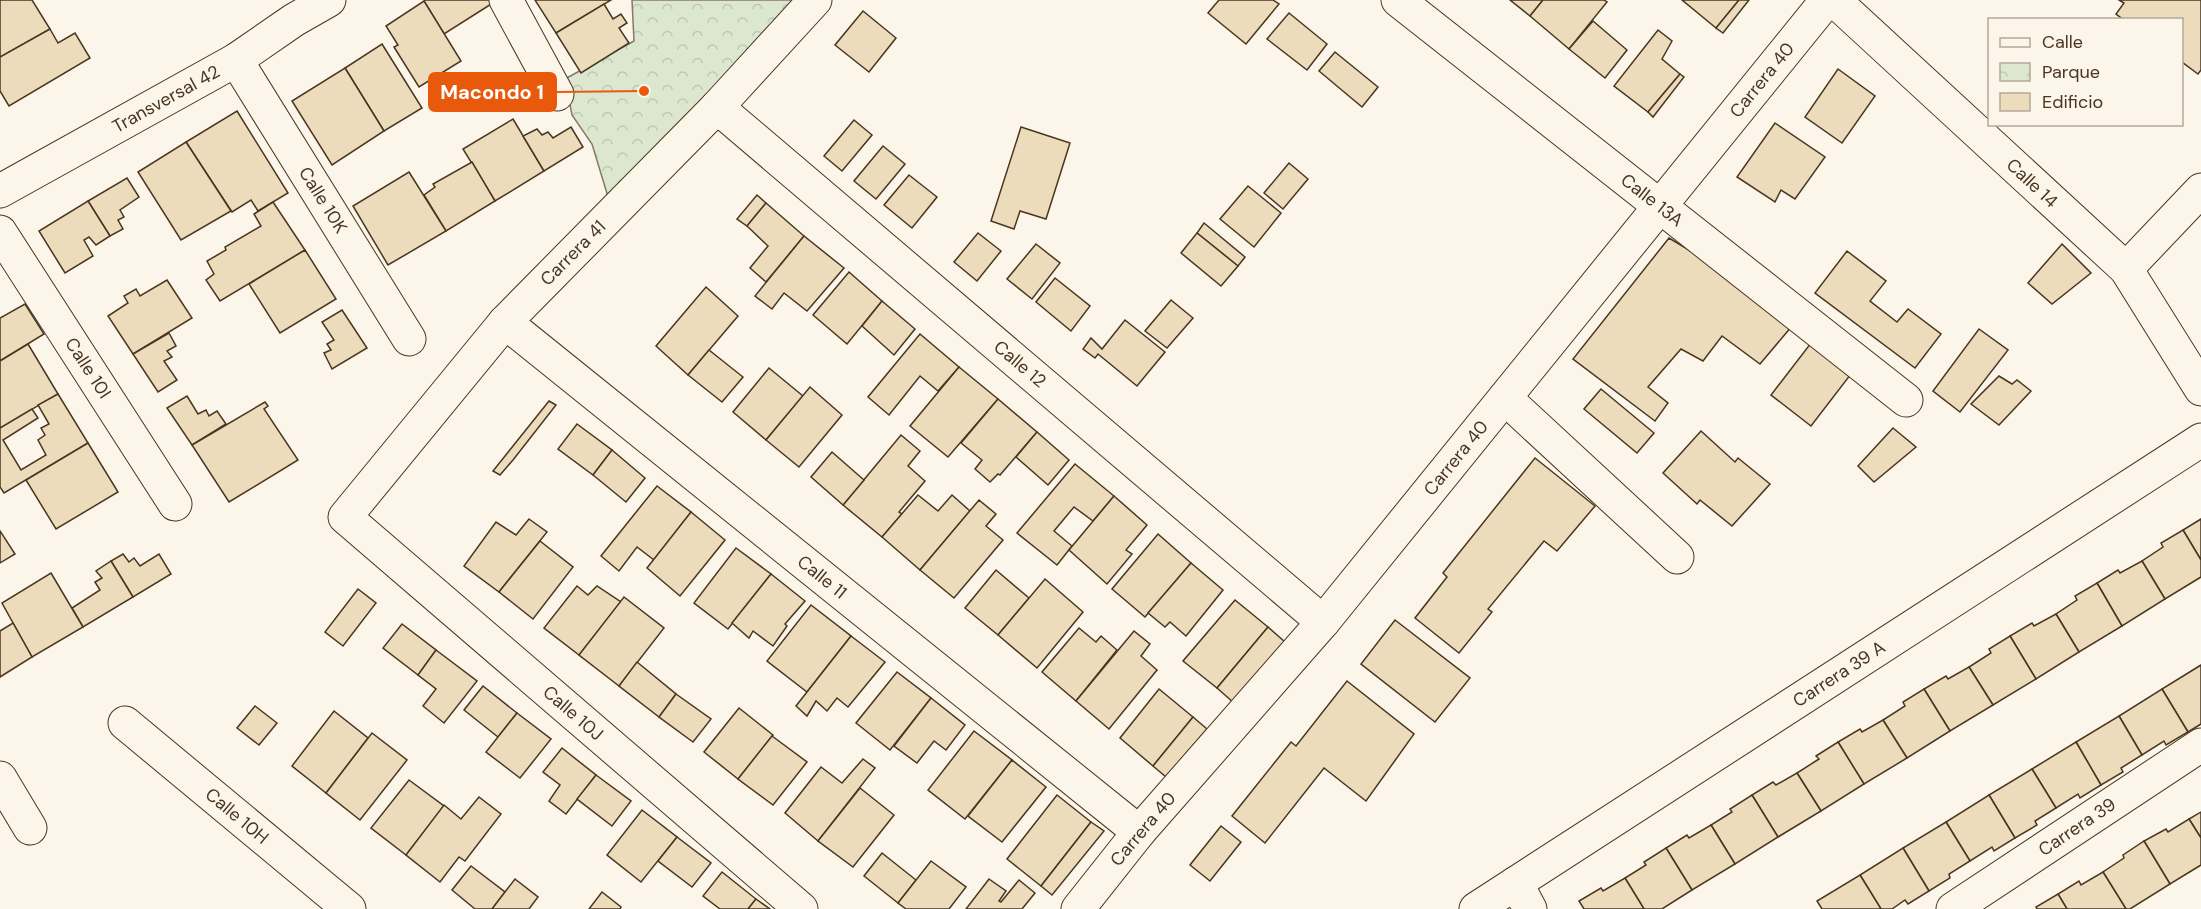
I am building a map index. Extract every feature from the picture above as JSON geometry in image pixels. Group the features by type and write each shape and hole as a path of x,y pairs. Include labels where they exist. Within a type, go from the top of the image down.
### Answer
{"street":[{"name":"Transversal 42","path":"0,191 236,60 294,10 329,0"},
{"path":"506,0 557,93"},
{"name":"Carrera 41","path":"345,517 505,322 717,107 815,0"},
{"name":"Calle 13A","path":"1398,0 1906,400"},
{"name":"Carrera 40","path":"1078,909 1139,832 1323,622 1827,0"},
{"name":"Calle 14","path":"1834,0 2126,269 2201,389"},
{"name":"Calle 10K","path":"236,60 409,339"},
{"name":"Calle 12","path":"717,107 1323,622"},
{"path":"2126,269 2201,190"},
{"name":"Calle 10I","path":"0,232 175,504"},
{"name":"Calle 11","path":"505,322 1139,832"},
{"path":"1505,398 1677,557"},
{"name":"Carrera 39 A","path":"1476,909 1523,896 2201,440"},
{"name":"Calle 10J","path":"345,517 801,909"},
{"name":"Calle 10H","path":"126,723 349,909"},
{"name":"Carrera 39","path":"1953,909 2201,745"},
{"path":"0,778 30,828"}],"green space":[{"path":"632,0 801,0 609,200 592,144 572,115 565,79 634,41"}],"building":[{"path":"0,0 32,0 50,29 0,57"},
{"path":"425,0 496,0 496,1 444,34"},
{"path":"535,0 611,0 556,33"},
{"path":"1219,0 1273,0 1279,4 1246,44 1208,13"},
{"path":"1510,0 1543,0 1530,16"},
{"path":"1543,0 1604,0 1607,2 1569,49 1530,16"},
{"path":"1682,0 1739,0 1716,28"},
{"path":"1739,0 1749,0 1723,33 1716,28"},
{"path":"2119,0 2201,0 2201,70 2198,74 2183,63 2183,18 2121,18 2116,14 2124,3"},
{"path":"424,1 461,61 419,87 394,47 398,45 386,26"},
{"path":"604,4 613,19 621,14 627,23 619,28 629,43 581,73 556,33"},
{"path":"863,11 896,38 869,72 835,45"},
{"path":"1289,13 1327,44 1307,70 1267,39"},
{"path":"1593,21 1627,50 1605,78 1569,49"},
{"path":"50,29 58,43 75,33 90,58 9,106 0,91 0,57"},
{"path":"1658,30 1672,41 1662,59 1680,74 1648,112 1614,86"},
{"path":"382,44 422,108 384,131 345,68"},
{"path":"1335,52 1378,87 1362,107 1319,71"},
{"path":"345,68 384,131 332,165 292,101"},
{"path":"1838,69 1875,96 1842,143 1805,117"},
{"path":"1680,74 1684,77 1653,117 1648,112"},
{"path":"237,111 288,193 258,211 251,200 232,212 186,142"},
{"path":"513,119 544,171 495,201 463,149"},
{"path":"854,120 872,135 842,171 824,156"},
{"path":"1775,123 1825,157 1795,199 1781,190 1775,202 1737,177"},
{"path":"571,127 583,147 544,171 523,136 537,129 542,135 548,132 553,138"},
{"path":"1021,127 1070,143 1046,219 1020,211 1014,229 991,221"},
{"path":"186,142 231,211 181,240 138,172"},
{"path":"883,146 905,164 876,199 854,181"},
{"path":"472,162 495,201 446,231 424,195 435,187 433,184"},
{"path":"1289,163 1308,179 1283,209 1264,193"},
{"path":"409,172 446,231 388,265 353,206"},
{"path":"909,175 937,197 912,228 884,205"},
{"path":"127,178 139,197 120,210 124,217 118,220 123,229 110,236 88,201"},
{"path":"1248,186 1281,213 1254,247 1220,219"},
{"path":"757,195 766,203 747,226 737,219"},
{"path":"88,201 110,236 96,245 89,237 84,240 93,256 65,273 39,231"},
{"path":"273,202 305,250 220,301 206,280 214,274 207,261 226,250 225,247 261,226 254,214"},
{"path":"766,203 804,236 766,282 750,268 768,246 747,226"},
{"path":"1204,223 1245,257 1238,266 1197,233"},
{"path":"978,233 1001,251 977,281 954,262"},
{"path":"1197,233 1238,266 1221,286 1181,253"},
{"path":"804,236 844,268 807,311 784,293 772,309 755,296"},
{"path":"1669,238 1722,270 1792,326 1760,364 1722,336 1703,361 1681,349 1648,387 1668,403 1655,421 1573,359"},
{"path":"1036,244 1060,263 1032,299 1007,279"},
{"path":"2062,244 2091,273 2052,304 2028,283"},
{"path":"305,250 336,299 280,333 249,284"},
{"path":"1847,251 1886,281 1870,301 1897,322 1908,309 1941,334 1915,368 1815,293"},
{"path":"849,272 882,301 847,344 813,315"},
{"path":"1055,278 1090,306 1071,331 1036,302"},
{"path":"167,280 192,318 133,354 108,316 128,303 124,296 136,289 140,296"},
{"path":"706,287 738,316 688,375 656,346"},
{"path":"1171,300 1193,318 1167,348 1145,331"},
{"path":"882,301 915,329 894,355 862,326"},
{"path":"25,304 44,334 0,361 0,318"},
{"path":"342,310 367,348 332,369 324,353 331,350 327,344 334,340 322,322"},
{"path":"1125,320 1165,352 1137,386 1098,354 1095,358 1083,349 1091,338 1102,349"},
{"path":"1979,329 2008,350 1960,412 1933,391"},
{"path":"169,333 176,346 167,351 172,357 164,361 177,380 158,392 133,354"},
{"path":"920,334 959,367 938,391 920,376 889,415 868,397"},
{"path":"1811,343 1851,374 1811,426 1771,395"},
{"path":"28,344 58,394 0,428 0,361"},
{"path":"709,350 743,377 722,402 688,375"},
{"path":"959,367 998,399 948,457 910,426"},
{"path":"769,368 803,396 766,440 733,412"},
{"path":"1999,376 2012,384 2017,380 2031,391 1999,425 1971,404"},
{"path":"810,387 842,415 799,467 766,440"},
{"path":"1601,389 1654,433 1637,453 1584,409"},
{"path":"58,394 88,443 4,493 0,487 0,428 32,409 38,418 3,440 21,470 46,455 38,440 45,435 41,428 49,424 38,405"},
{"path":"187,396 198,414 206,410 209,416 217,411 226,424 192,445 167,408"},
{"path":"998,399 1037,432 1000,475 998,474 990,482 975,469 982,460 961,443"},
{"path":"549,401 556,405 513,460 500,475 493,471"},
{"path":"265,402 268,406 264,409 298,460 229,502 192,445"},
{"path":"577,424 612,450 593,475 558,449"},
{"path":"1893,428 1916,447 1874,482 1858,466"},
{"path":"1701,431 1735,462 1738,458 1770,484 1732,526 1700,500 1697,504 1663,473"},
{"path":"1037,432 1069,460 1048,485 1016,457"},
{"path":"901,435 920,451 908,466 925,481 899,512 902,514 882,537 843,505"},
{"path":"88,443 118,492 56,529 26,480"},
{"path":"612,450 645,478 626,502 593,475"},
{"path":"832,452 864,480 843,505 811,477"},
{"path":"1535,458 1595,506 1557,551 1544,541 1488,609 1492,612 1459,653 1415,618 1447,577 1443,573"},
{"path":"1075,464 1114,496 1093,521 1074,507 1054,531 1072,546 1057,565 1017,533"},
{"path":"657,486 691,512 654,560 637,547 619,571 601,556"},
{"path":"918,495 938,511 952,495 970,511 920,570 882,537"},
{"path":"1114,496 1147,525 1126,550 1132,554 1107,584 1069,550"},
{"path":"979,500 996,514 986,526 1003,540 954,598 920,570"},
{"path":"691,512 725,540 680,596 647,568"},
{"path":"529,519 547,532 499,592 464,566 496,522 516,535"},
{"path":"2201,519 2201,560 2183,530"},
{"path":"2183,530 2201,560 2201,577 2165,599 2142,561 2163,547 2161,543"},
{"path":"0,531 15,554 0,563"},
{"path":"1158,534 1191,563 1145,617 1112,589"},
{"path":"540,541 573,567 533,619 499,592"},
{"path":"736,548 771,574 728,629 694,603"},
{"path":"123,554 129,562 134,558 140,566 159,554 171,574 133,597 111,561"},
{"path":"111,561 133,597 83,627 72,608 100,590 95,582 102,578 96,571"},
{"path":"2142,561 2165,599 2122,626 2097,583 2118,570 2120,573"},
{"path":"1191,563 1223,590 1186,636 1170,622 1165,627 1148,613"},
{"path":"996,570 1029,598 998,635 965,608"},
{"path":"51,573 83,627 32,657 2,603"},
{"path":"771,574 805,601 785,624 787,626 773,646 753,631 749,638 732,623"},
{"path":"1045,579 1083,612 1037,668 998,635"},
{"path":"2097,583 2122,626 2079,652 2056,614 2077,600 2075,596"},
{"path":"577,586 588,595 597,586 621,602 579,655 544,628"},
{"path":"358,589 376,603 343,646 325,632"},
{"path":"624,597 664,628 619,686 579,655"},
{"path":"1235,600 1268,627 1217,688 1183,661"},
{"path":"811,605 851,636 807,692 767,661"},
{"path":"2056,614 2079,652 2036,679 2010,636 2032,623 2034,626"},
{"path":"1395,620 1470,678 1435,722 1361,664"},
{"path":"13,623 32,657 0,677 0,631"},
{"path":"402,624 436,650 418,675 383,648"},
{"path":"1268,627 1285,642 1234,703 1217,688"},
{"path":"1079,628 1096,642 1101,636 1117,650 1076,701 1042,672"},
{"path":"1134,631 1150,644 1141,656 1157,670 1109,729 1076,701"},
{"path":"851,636 885,662 848,707 837,698 827,711 816,701 807,716 796,706"},
{"path":"2010,636 2036,679 1993,705 1969,667 1991,653 1989,649"},
{"path":"436,650 477,681 444,723 423,706 436,689 418,675"},
{"path":"637,662 676,694 659,717 619,686"},
{"path":"2201,665 2201,724 2188,732 2162,689"},
{"path":"1969,667 1993,705 1950,731 1924,689 1946,676 1948,679"},
{"path":"897,672 931,698 890,750 856,723"},
{"path":"1347,681 1414,734 1366,801 1324,768 1265,843 1232,816 1291,742 1296,746"},
{"path":"483,686 517,713 498,737 464,710"},
{"path":"1159,689 1193,717 1153,766 1120,738"},
{"path":"1924,689 1950,731 1907,758 1883,720 1905,706 1903,702"},
{"path":"2162,689 2188,732 2166,745 2164,741 2142,755 2119,716"},
{"path":"676,694 711,719 693,742 659,717"},
{"path":"931,698 965,725 946,750 934,741 917,763 894,746"},
{"path":"255,706 277,723 259,745 237,728"},
{"path":"739,708 773,735 738,779 704,752"},
{"path":"334,711 368,738 326,793 292,766"},
{"path":"517,713 551,739 520,778 486,752"},
{"path":"2119,716 2142,755 2121,768 2123,772 2101,785 2076,742"},
{"path":"1193,717 1207,729 1166,777 1153,766"},
{"path":"1883,720 1907,758 1864,784 1838,742 1860,729 1862,732"},
{"path":"974,731 1012,760 965,819 928,790"},
{"path":"372,733 407,760 360,820 326,793"},
{"path":"772,736 807,762 773,805 738,779"},
{"path":"1838,742 1864,784 1821,811 1797,773 1819,759 1816,756"},
{"path":"2076,742 2101,785 2080,798 2078,794 2056,808 2032,769"},
{"path":"562,748 596,775 566,814 549,801 560,785 543,772"},
{"path":"863,759 875,768 818,841 785,813 821,767 842,783"},
{"path":"1012,760 1046,787 1002,842 968,816"},
{"path":"2032,769 2056,808 2035,821 2037,825 2015,838 1989,795"},
{"path":"1797,773 1821,811 1778,837 1752,795 1773,782 1776,785"},
{"path":"596,775 631,801 612,826 577,799"},
{"path":"409,780 444,806 406,855 371,828"},
{"path":"860,788 894,815 853,867 818,841"},
{"path":"1057,795 1091,822 1041,886 1007,859"},
{"path":"1752,795 1778,837 1735,864 1711,825 1732,812 1730,809"},
{"path":"1989,795 2015,838 1994,851 1992,847 1970,861 1946,822"},
{"path":"479,797 501,814 465,861 459,857 440,882 406,855 444,805 461,819"},
{"path":"642,810 677,837 641,882 607,855"},
{"path":"2201,812 2201,838 2189,819"},
{"path":"2189,819 2201,838 2201,865 2170,884 2144,841 2166,829 2168,832"},
{"path":"1091,822 1104,831 1052,895 1041,886"},
{"path":"1946,822 1970,861 1949,874 1950,878 1929,891 1903,848"},
{"path":"1711,825 1735,864 1692,890 1666,848 1687,835 1689,838"},
{"path":"1221,826 1241,842 1210,881 1190,865"},
{"path":"677,837 711,863 692,887 658,861"},
{"path":"2144,841 2170,884 2130,909 2126,909 2103,872"},
{"path":"1666,848 1692,890 1662,909 1644,909 1625,878 1646,865 1644,862"},
{"path":"1903,848 1929,891 1908,904 1905,900 1892,909 1881,909 1860,875"},
{"path":"882,853 916,880 898,903 864,876"},
{"path":"931,861 966,887 949,909 906,909 898,903"},
{"path":"471,866 505,892 492,909 475,909 452,890"},
{"path":"722,872 756,899 748,909 720,909 703,896"},
{"path":"2103,872 2126,909 2067,909 2058,894 2079,881 2081,885"},
{"path":"1860,875 1881,909 1822,909 1817,901"},
{"path":"1625,878 1644,909 1584,909 1579,901 1601,888 1603,891"},
{"path":"515,879 538,897 529,909 492,909"},
{"path":"989,879 1006,891 999,901 1001,902 1019,880 1035,893 1022,909 966,909"},
{"path":"602,892 621,907 620,909 589,909"},
{"path":"2058,894 2067,909 2037,909 2036,907"},
{"path":"756,899 770,909 748,909"}],"place":[{"name":"Macondo 1","path":"644,91"}]}
